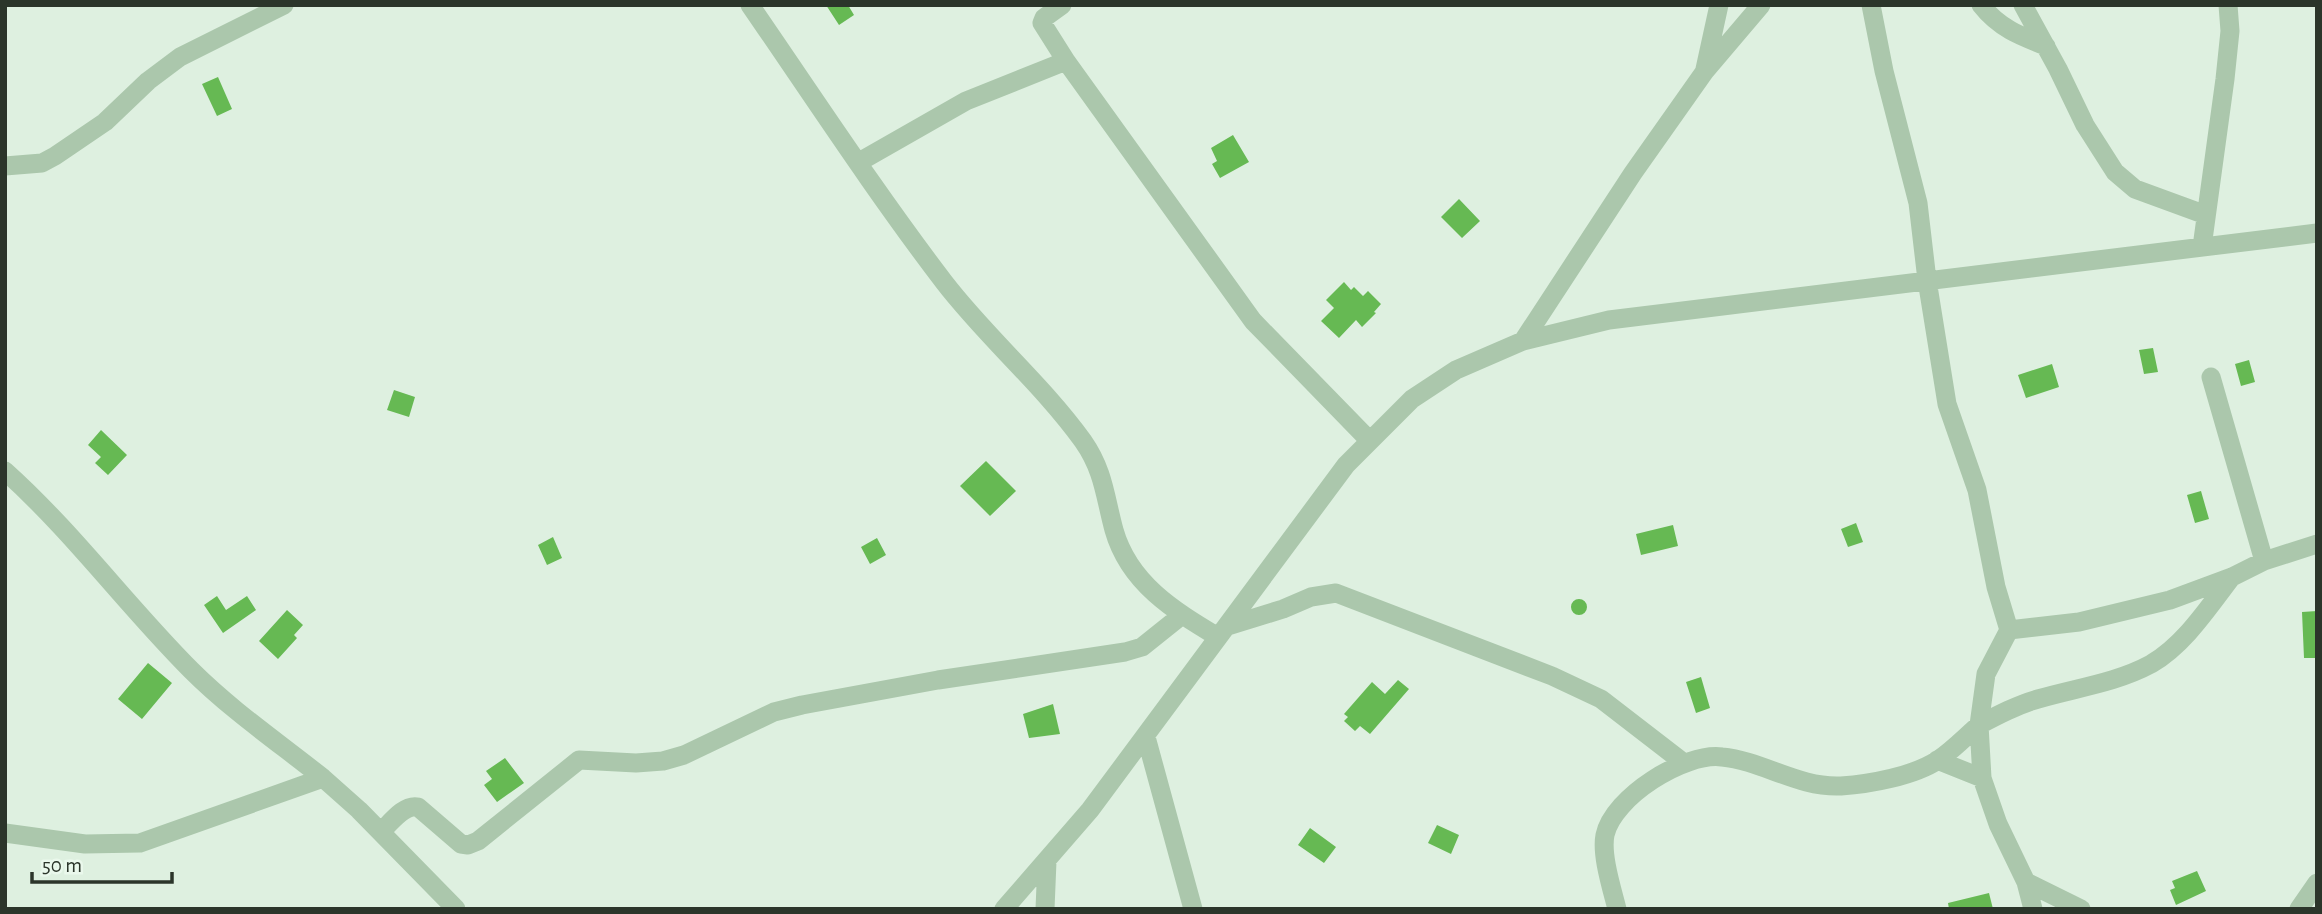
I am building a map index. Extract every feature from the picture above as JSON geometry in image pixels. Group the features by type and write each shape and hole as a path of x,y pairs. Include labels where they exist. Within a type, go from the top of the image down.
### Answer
{"street":[{"path":"5,166 42,163 55,156 105,122 148,81 180,57 284,5"},
{"path":"750,5 945,284 1058,409 1084,443 1101,475 1115,531 1135,574 1161,601 1182,615 1223,631 1311,597 1336,593 1590,693 1684,763"},
{"path":"1062,5 1044,18 1042,23 1066,61 1253,321 1370,441"},
{"path":"1705,71 1719,5"},
{"path":"1523,341 1633,173 1705,71 1761,5"},
{"path":"1871,5 1884,71 1918,203 1947,404 1977,490 1996,587 2009,630 1986,674 1979,725 1982,778 1998,824 2026,882 2033,909"},
{"path":"1981,5 2000,26 2046,46"},
{"path":"2023,5 2085,125 2115,172 2135,189 2206,215"},
{"path":"2202,247 2230,32 2228,5"},
{"path":"859,162 966,101 1066,61"},
{"path":"1004,909 1090,810 1346,465 1412,399 1456,370 1523,341 1609,320 2317,233"},
{"path":"2211,377 2264,561"},
{"path":"5,471 72,536 162,639 213,692 323,778 381,832 456,909"},
{"path":"2009,630 2079,622 2125,613 2170,600 2232,577 2264,561 2317,544"},
{"path":"1617,909 1604,851 1608,828 1632,794 1684,763 1704,757 1721,757 1812,784 1840,786 1889,779 1937,760 1979,725 2011,708 2122,677 2152,663 2196,623 2232,577"},
{"path":"381,832 407,807 413,806 461,845 468,845 478,841 579,760 636,763 663,761 684,755 774,712 802,705 938,680 1125,652 1142,647 1182,615"},
{"path":"1146,737 1193,909"},
{"path":"1937,760 1982,778"},
{"path":"5,834 85,844 141,843 323,778"},
{"path":"1045,909 1047,861"},
{"path":"2026,882 2081,909"},
{"path":"2299,909 2317,883"}],"building":[{"path":"826,5 848,5 854,15 839,25"},
{"path":"218,77 232,109 217,116 202,84"},
{"path":"1233,135 1249,162 1220,178 1212,164 1217,161 1211,148"},
{"path":"1459,199 1480,221 1462,238 1441,217"},
{"path":"1344,282 1351,290 1354,287 1363,296 1368,291 1381,304 1362,327 1356,320 1339,338 1321,321 1334,308 1326,300"},
{"path":"2153,348 2158,372 2144,374 2139,350"},
{"path":"2249,360 2255,382 2241,386 2235,364"},
{"path":"2052,364 2059,387 2026,398 2018,375"},
{"path":"394,390 415,397 409,417 387,410"},
{"path":"101,430 127,455 108,475 95,463 101,457 88,445"},
{"path":"986,461 1016,491 990,516 960,486"},
{"path":"2201,491 2209,519 2195,523 2187,495"},
{"path":"1856,523 1863,542 1848,547 1841,529"},
{"path":"1673,525 1678,546 1641,555 1636,534"},
{"path":"553,537 562,558 547,565 538,545"},
{"path":"877,538 886,555 870,564 861,547"},
{"path":"217,596 226,610 247,596 256,610 223,633 204,605"},
{"path":"1579,599 1587,607 1579,615 1571,607"},
{"path":"287,610 303,625 294,635 297,638 278,659 259,641"},
{"path":"2317,611 2317,658 2304,658 2302,612"},
{"path":"148,663 172,683 142,719 118,699"},
{"path":"1701,677 1710,708 1696,713 1686,682"},
{"path":"1398,680 1409,689 1370,734 1360,726 1355,731 1344,721 1348,717 1344,714 1372,682 1385,694"},
{"path":"1053,704 1060,734 1029,738 1023,714"},
{"path":"505,758 524,783 497,802 484,785 492,779 486,771"},
{"path":"1437,825 1459,835 1451,854 1428,843"},
{"path":"1310,828 1336,847 1324,863 1298,845"},
{"path":"2197,871 2206,891 2176,905 2170,890 2175,888 2172,881"},
{"path":"1989,893 1993,909 1949,909 1948,903"}]}
